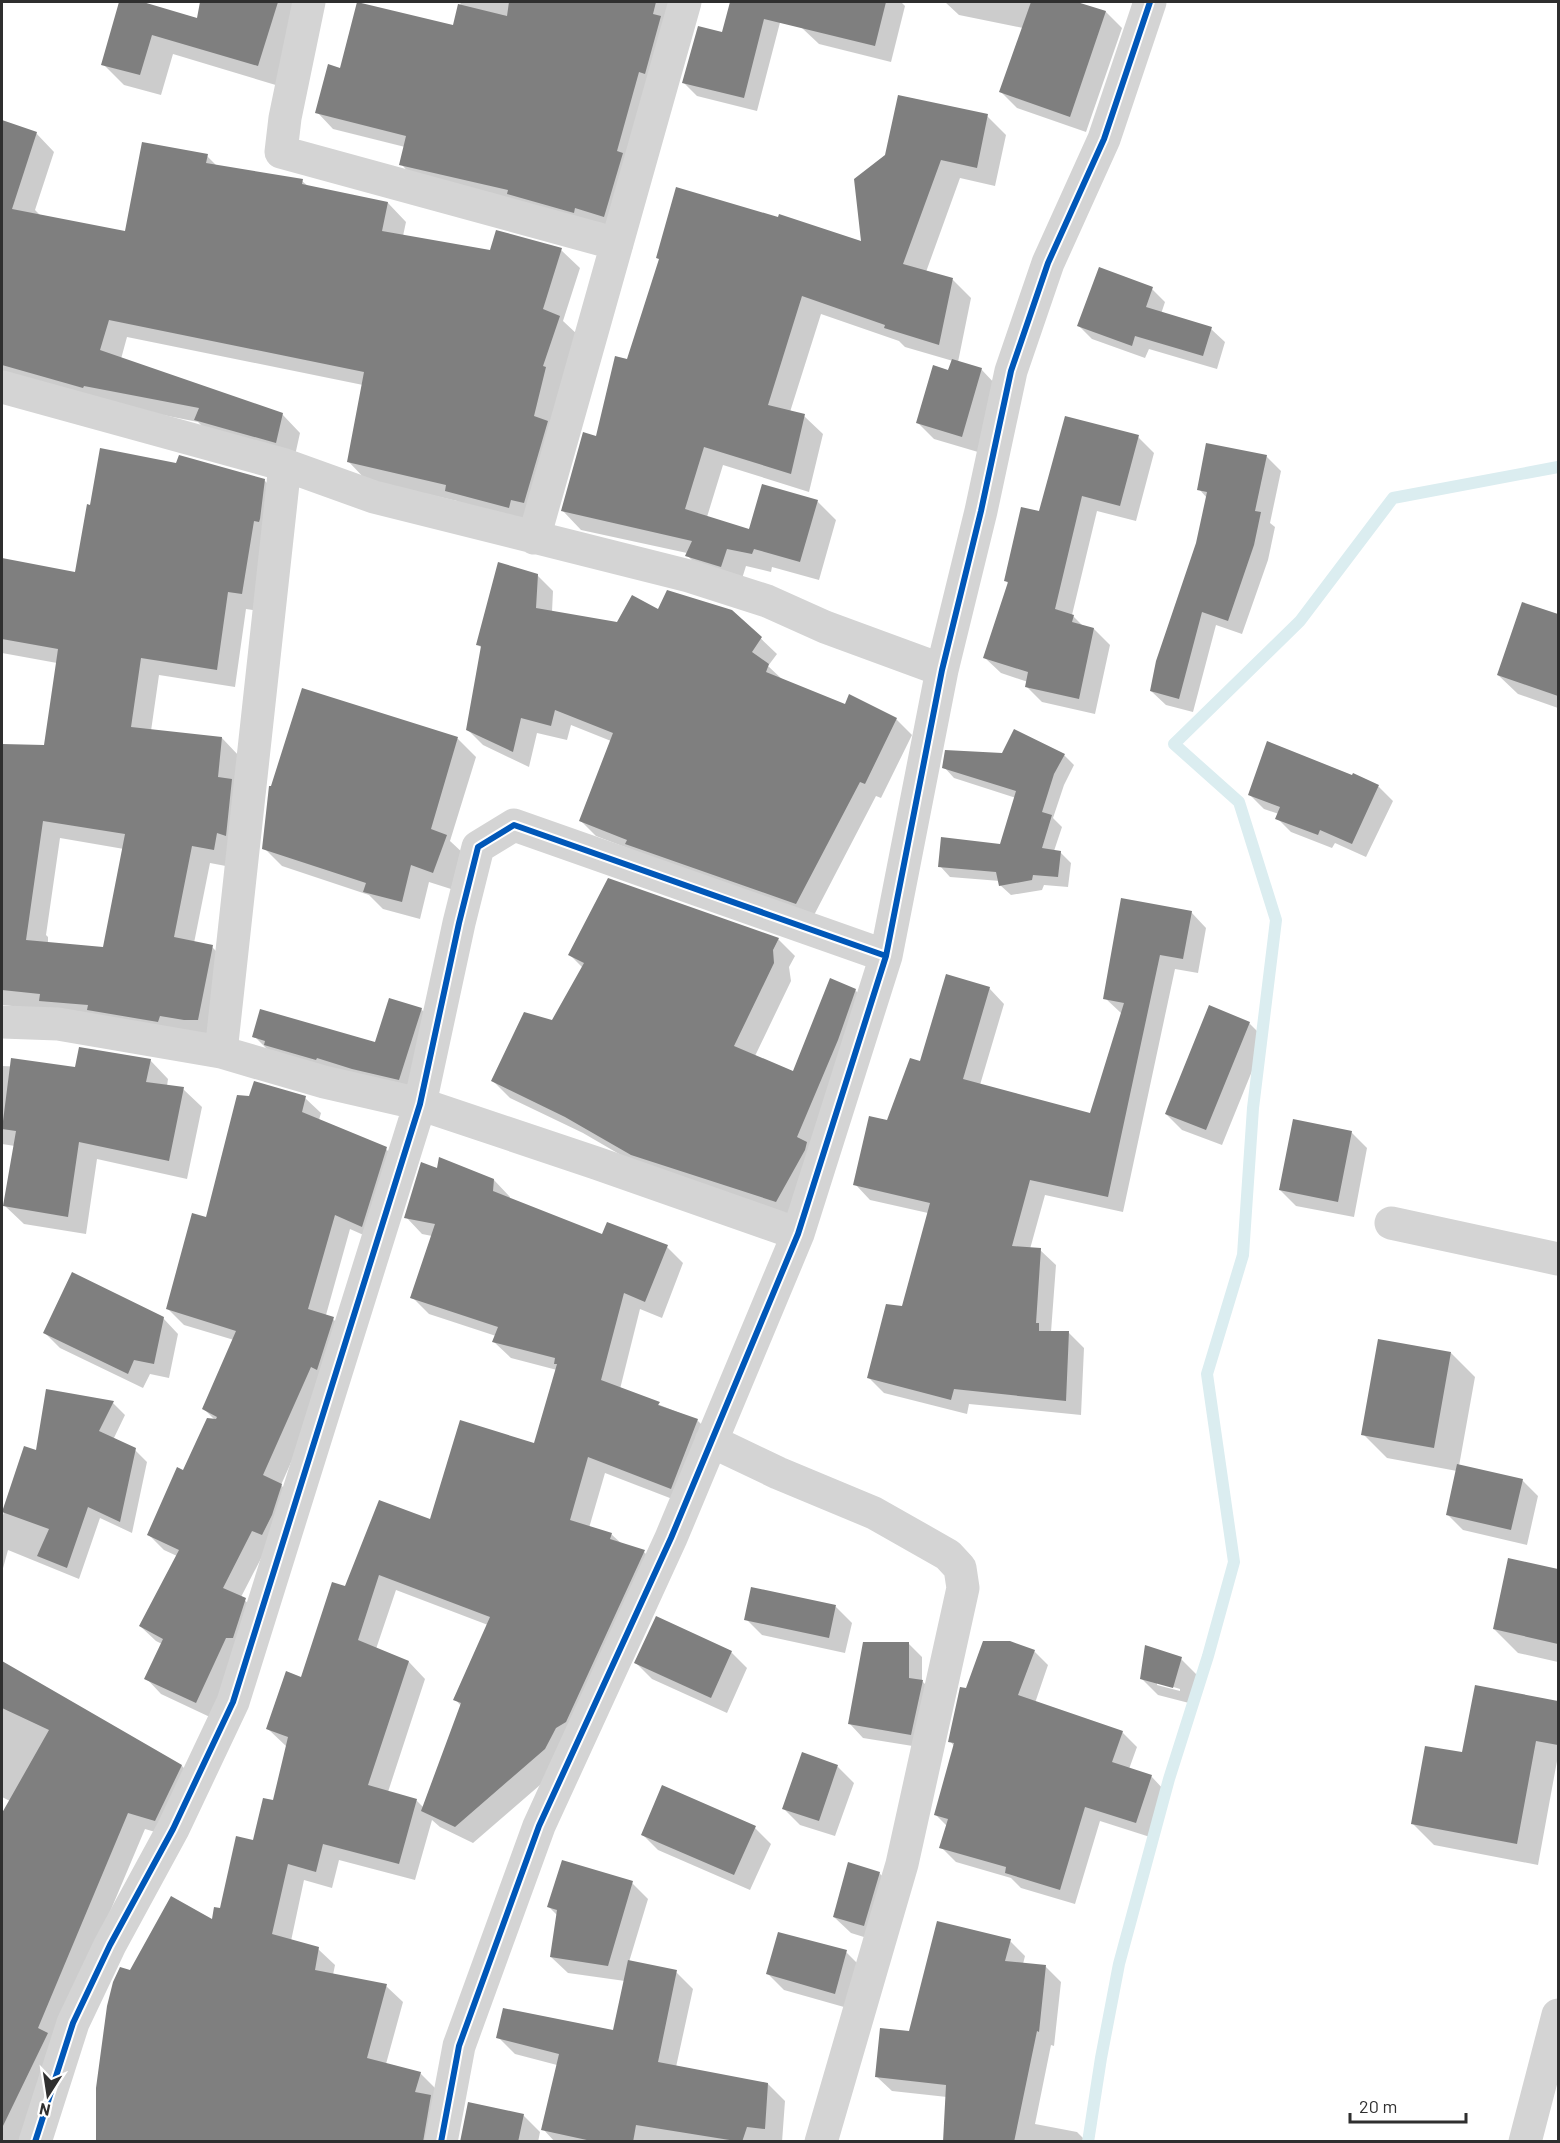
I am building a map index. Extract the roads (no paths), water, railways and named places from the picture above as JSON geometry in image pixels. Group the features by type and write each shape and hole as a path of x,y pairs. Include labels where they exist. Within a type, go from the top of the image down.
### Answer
{"street":[{"path":"309,2 280,152 617,244"},
{"path":"534,538 685,2"},
{"path":"441,2142 459,2046 539,1826 671,1538 798,1234 886,956 942,670 981,511 1011,371 1048,263 1104,139 1150,2"},
{"path":"2,387 285,465 374,496 689,576 767,601 825,627 942,670"},
{"path":"221,1052 285,465"},
{"path":"35,2142 73,2022 110,1945 173,1829 233,1702 420,1104 459,922 478,847 514,825 886,956"},
{"path":"2,1022 58,1024 221,1052 324,1082 420,1104 798,1234"},
{"path":"1391,1222 1558,1259"},
{"path":"711,1442 874,1513 948,1555 960,1568 963,1588 902,1864 821,2142"},
{"path":"1524,2142 1558,2015"}],"waterway":[{"path":"1088,2142 1119,1964 1169,1779 1208,1656 1234,1562 1207,1374 1243,1255 1253,1108 1276,920 1239,802 1174,744 1300,621 1393,498 1558,467"}]}
